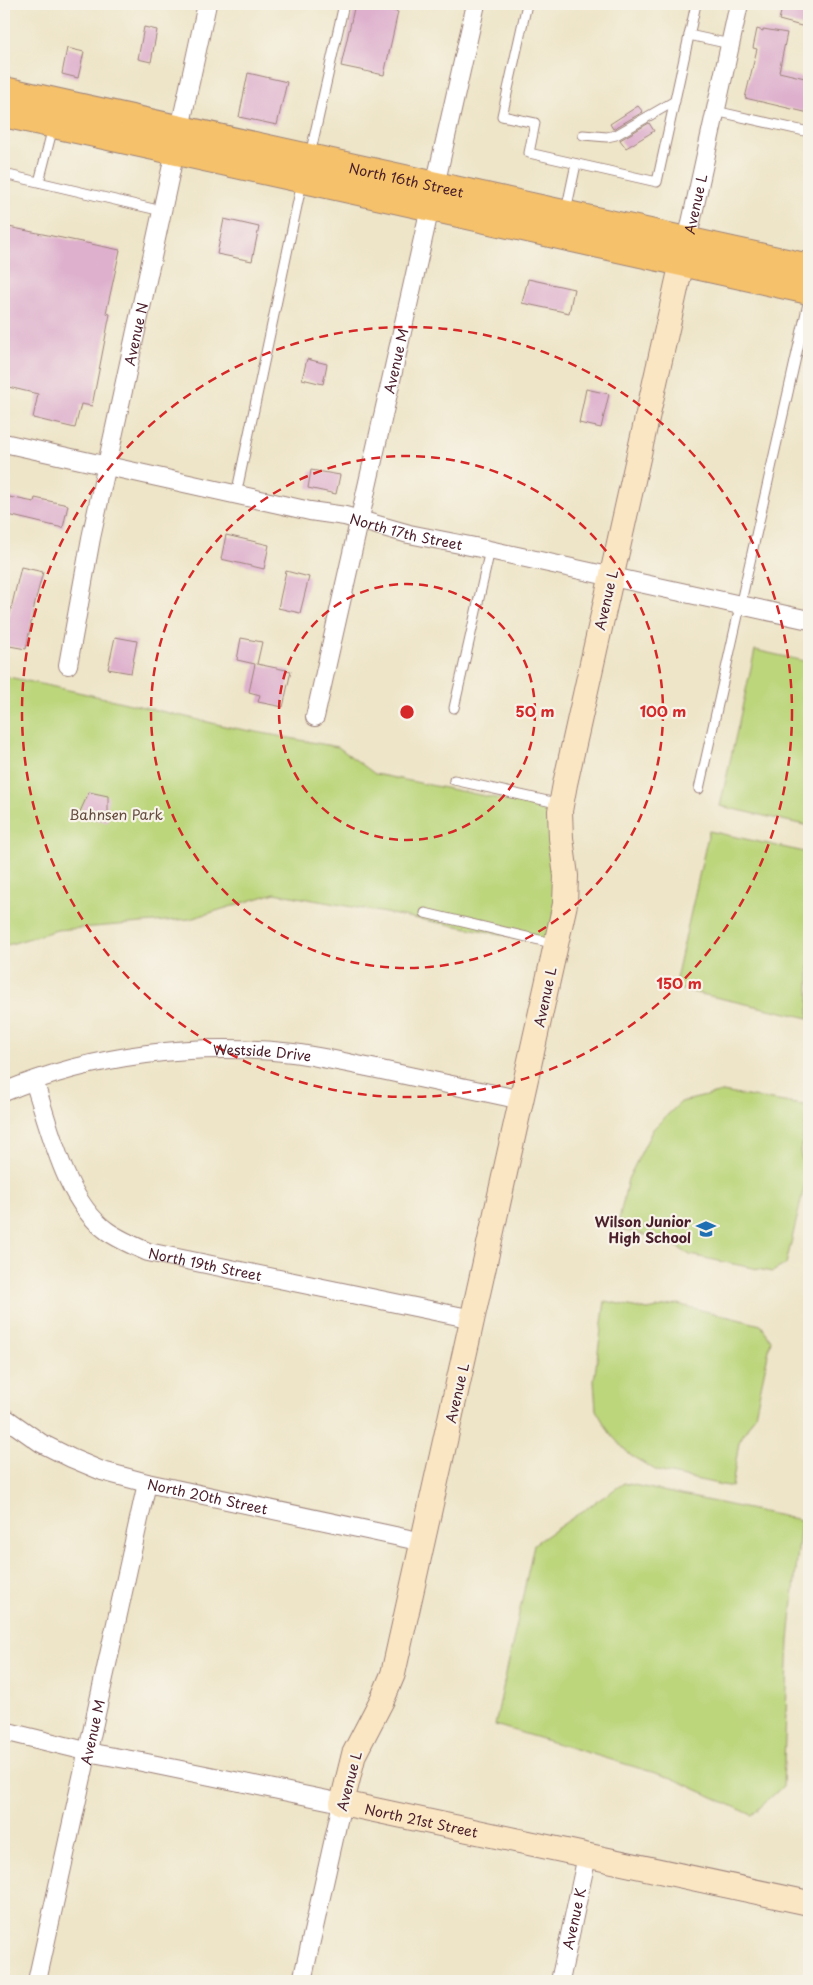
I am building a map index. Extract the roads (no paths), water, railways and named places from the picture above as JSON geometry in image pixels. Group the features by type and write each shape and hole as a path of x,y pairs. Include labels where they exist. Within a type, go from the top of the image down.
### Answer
{"main road":[{"name":"North 16th Street","path":"4,91 56,114"},
{"name":"North 16th Street","path":"4,113 56,114 684,251 809,268"},
{"name":"North 16th Street","path":"684,251 809,290"}],"street":[{"name":"Avenue N","path":"68,665 91,538 207,4"},
{"name":"Avenue M","path":"315,717 416,278 432,196 476,4"},
{"name":"Avenue L","path":"302,1981 354,1754 383,1698 393,1674 522,1100 565,904 566,876 561,838 562,804 738,4"},
{"name":"North 17th Street","path":"4,443 236,495 359,520 408,534 490,550 809,620"},
{"name":"Westside Drive","path":"4,1092 66,1070 112,1060 184,1050 237,1050 293,1053 522,1100"},
{"name":"North 19th Street","path":"34,1080 68,1180 78,1200 90,1216 124,1242 148,1252 473,1319"},
{"name":"North 20th Street","path":"4,1417 41,1443 102,1471 423,1542"},
{"name":"Avenue M","path":"37,1981 147,1482"},
{"name":"North 21st Street","path":"4,1732 88,1752 809,1901"},
{"name":"Avenue K","path":"560,1981 588,1856"}],"lane":[{"path":"236,495 306,169 344,4"},
{"path":"527,4 502,116 535,123 529,153 657,182 696,4"},
{"path":"689,35 730,44"},
{"path":"582,135 607,137 616,135 675,101"},
{"path":"715,111 809,132"},
{"path":"39,182 56,114"},
{"path":"562,225 576,164"},
{"path":"4,174 162,211"},
{"path":"700,789 809,299"},
{"path":"454,708 490,550"},
{"path":"454,780 562,804"},
{"path":"425,913 556,944"}],"place":[{"name":"Wilson Junior High School","path":"706,1229"}],"park label":[{"name":"Bahnsen Park","path":"116,814"}]}
